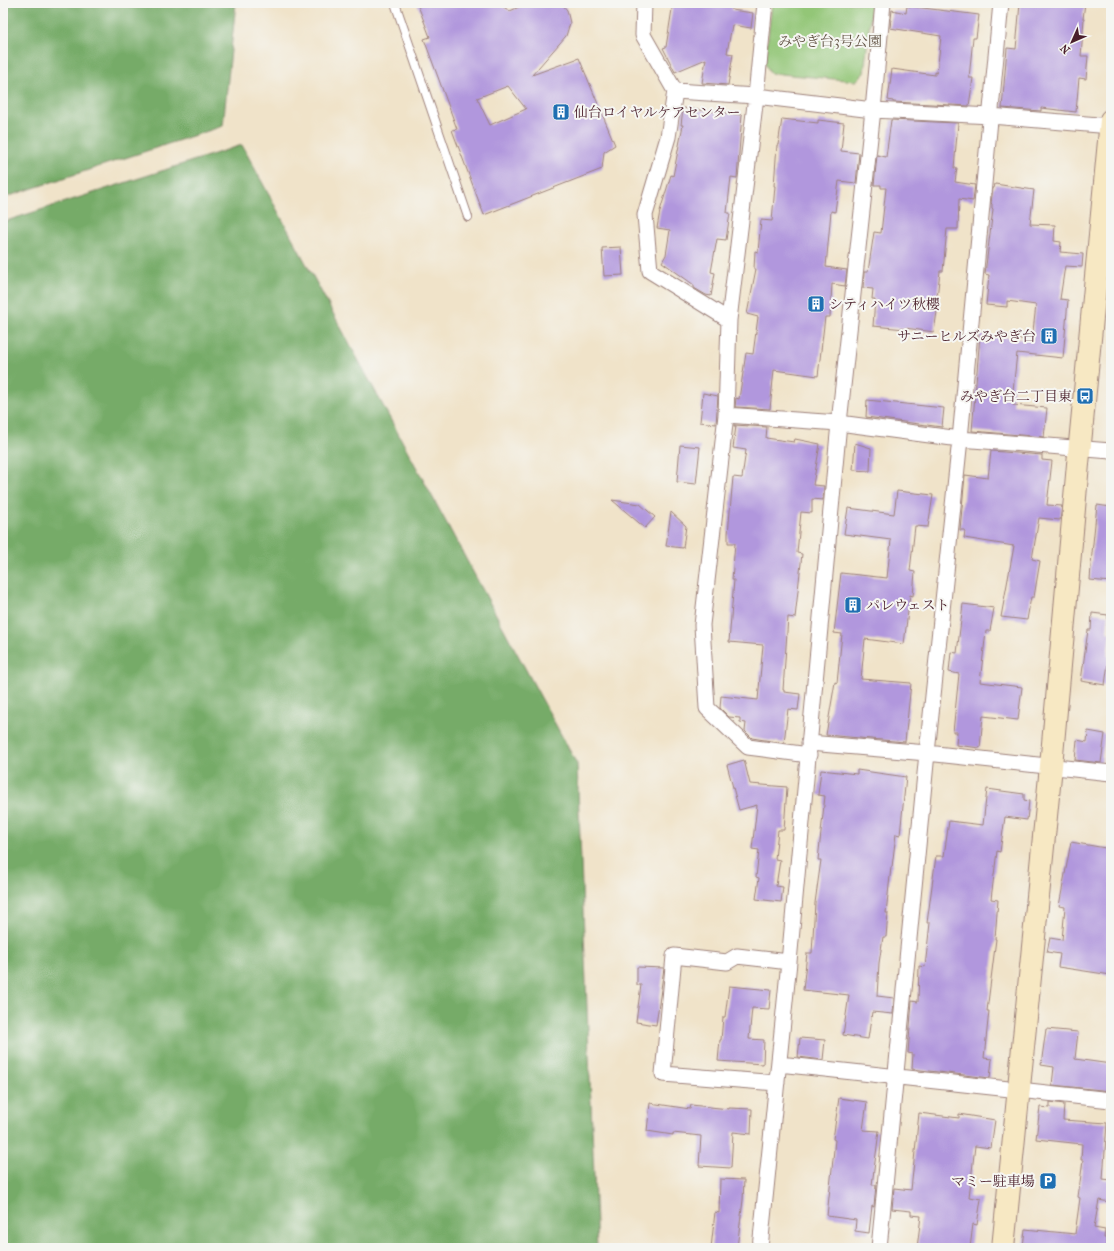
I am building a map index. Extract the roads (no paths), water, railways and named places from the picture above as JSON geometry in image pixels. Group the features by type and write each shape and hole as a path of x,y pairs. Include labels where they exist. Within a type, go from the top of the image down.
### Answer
{"street":[{"path":"644,3 643,35 675,91 668,137 645,215 650,271 729,320"},
{"path":"765,3 756,96 729,320 726,415 702,625 707,708 748,747 927,754 1111,773"},
{"path":"760,1248 789,962 839,423 873,110 883,3"},
{"path":"879,1248 927,754 960,438 1001,3"},
{"path":"675,91 756,96 873,110 1111,124 1051,766 1003,1248"},
{"path":"726,415 839,423 960,438 1111,451"},
{"path":"777,1083 663,1074 674,956 727,962 736,956 789,962"},
{"path":"779,1064 1111,1100"}],"lane":[{"path":"395,3 468,217"}],"place":[{"name":"仙台ロイヤルケアセンター","path":"561,112"},
{"name":"シティハイツ秋櫻","path":"816,304"},
{"name":"サニーヒルズみやぎ台","path":"1049,336"},
{"name":"みやぎ台二丁目東","path":"1085,396"},
{"name":"パレウェスト","path":"853,605"},
{"name":"マミー駐車場","path":"1048,1181"}],"park label":[{"name":"みやぎ台3号公園","path":"830,41"}]}
